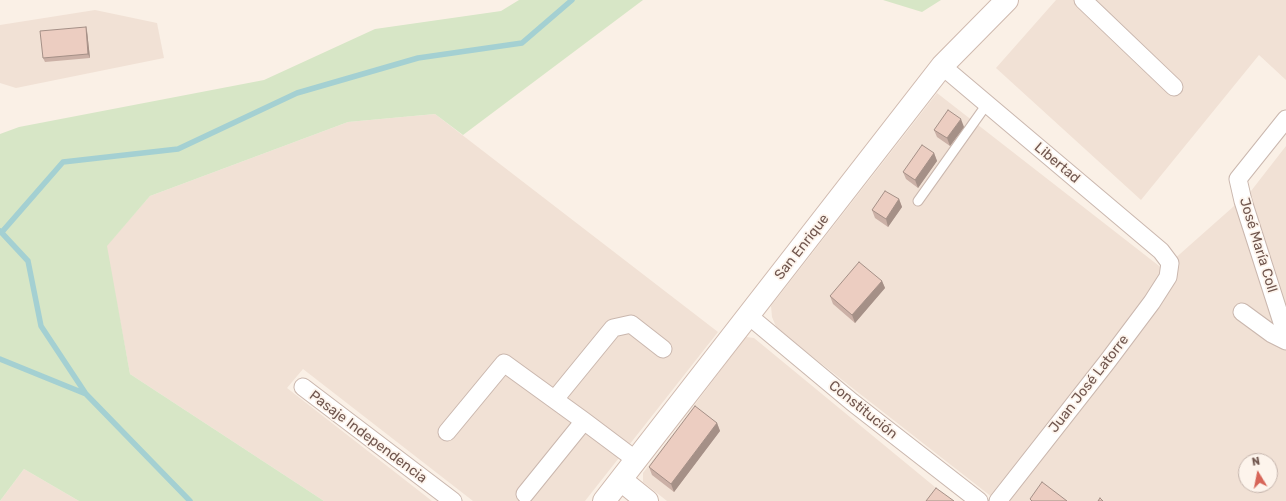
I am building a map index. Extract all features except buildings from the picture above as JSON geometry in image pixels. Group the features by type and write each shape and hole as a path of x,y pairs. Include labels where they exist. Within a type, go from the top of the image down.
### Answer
{"street":[{"name":"San Enrique","path":"604,501 942,66 1007,0"},
{"path":"1083,0 1174,87"},
{"name":"Libertad","path":"942,66 1161,250 1170,263"},
{"name":"José María Coll","path":"1286,119 1238,179 1243,201 1286,335"},
{"name":"Juan José Latorre","path":"998,501 1152,302 1168,277 1170,263"},
{"path":"1242,312 1272,334 1286,341"},
{"name":"Constitución","path":"749,316 852,402 979,501"},
{"path":"555,399 613,328 631,324 663,349"},
{"path":"447,432 504,363 636,460"},
{"name":"Pasaje Independencia","path":"303,387 453,501"},
{"path":"525,494 584,421"},
{"path":"621,480 647,501"}],"lane":[{"path":"918,201 987,104"}],"shaded area":[{"path":"1056,0 1286,0 1286,80 1259,55 1141,200 996,68"},
{"path":"95,10 157,23 164,58 16,88 0,83 0,25"},
{"path":"937,93 1163,269 1251,191 1286,146 1286,501 997,501 777,329 772,317 771,306"},
{"path":"435,114 718,332 585,501 473,501 303,369 287,388 432,501 324,501 130,374 106,246 150,196 348,122"},
{"path":"746,337 754,338 952,501 667,501 643,482 643,473"},
{"path":"24,469 79,501 0,501"}],"green space":[{"path":"519,0 643,0 463,135 435,114 348,122 150,196 107,246 130,374 324,501 79,501 24,469 0,501 0,134 19,127 264,80 375,29 501,11"},
{"path":"883,0 941,0 922,12"}],"waterway":[{"path":"2,232 63,162 178,149 297,93 418,58 522,43 572,0"},
{"path":"0,231 28,261 41,326 86,394 190,501"},
{"path":"0,359 86,394"}]}
